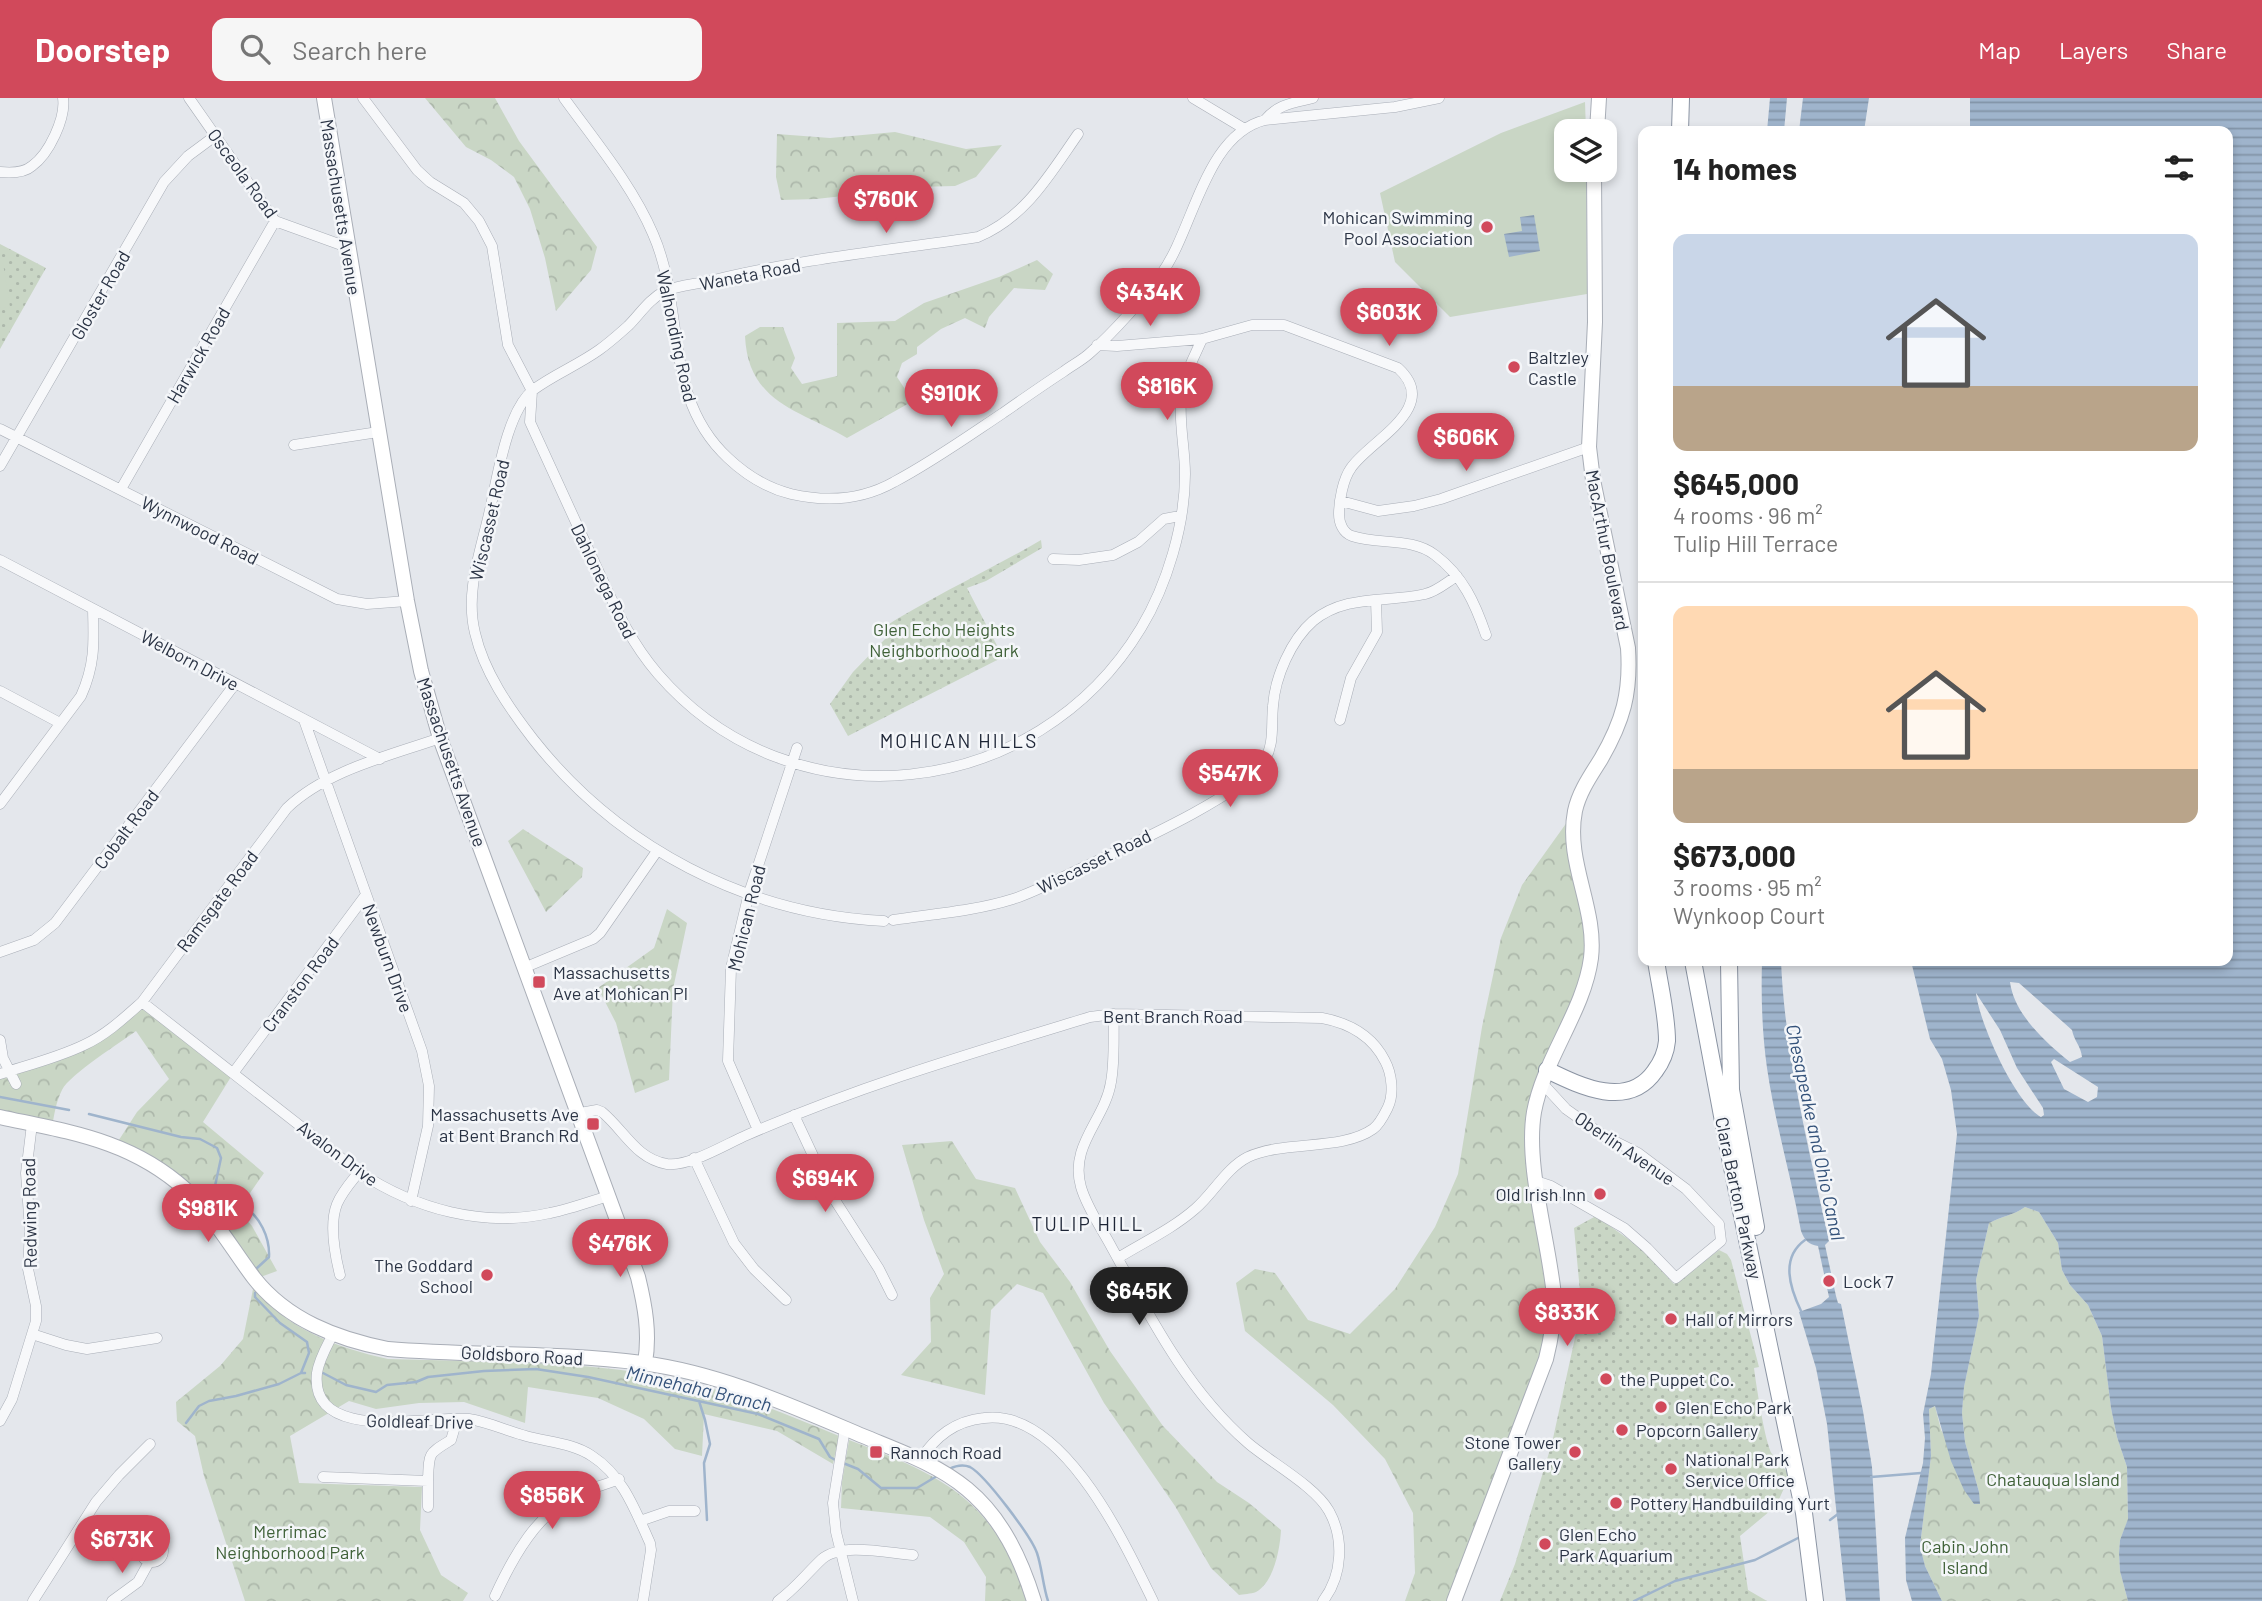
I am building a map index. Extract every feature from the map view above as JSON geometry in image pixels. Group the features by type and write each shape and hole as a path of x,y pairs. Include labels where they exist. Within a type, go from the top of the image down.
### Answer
{"highway":[{"path":"1680,126 1681,98"},
{"path":"1545,1077 1604,1092 1628,1091 1645,1083 1658,1068 1667,1042 1657,966"},
{"path":"1660,987 1664,966"},
{"name":"Clara Barton Parkway","path":"1728,966 1731,1090 1738,1140 1809,1486 1826,1601"},
{"name":"Clara Barton Parkway","path":"1695,968 1729,1153 1804,1513 1815,1601"},
{"path":"1731,1090 1750,1159"},
{"path":"1759,1247 1760,1220"}],"main road":[{"name":"Massachusetts Avenue","path":"324,98 378,432 421,671 440,738 580,1113 638,1277 647,1315 648,1343 645,1363"},
{"path":"1598,119 1599,98"},
{"name":"MacArthur Boulevard","path":"1454,1601 1546,1359 1551,1338 1554,1298 1536,1181 1534,1112 1545,1077 1581,992 1591,957 1590,922 1576,869 1573,840 1576,811 1584,787 1621,720 1630,673 1628,648 1593,480 1589,447 1595,322 1594,182"},
{"name":"Goldsboro Road","path":"0,1117 85,1135 105,1142 168,1176 199,1205 268,1295 304,1321 333,1334 388,1349 567,1355 645,1363 692,1372 730,1382 920,1460 967,1489 987,1509 1005,1532 1023,1567 1034,1601"}],"street":[{"path":"0,172 23,171 33,166 60,126 64,110 63,98"},
{"name":"Osceola Road","path":"189,98 275,221 347,247"},
{"path":"362,98 417,170 430,182 464,203 480,221 492,246 508,345 532,391"},
{"name":"Walhonding Road","path":"564,98 629,190 654,235 668,290 685,391 693,412 707,435 740,469 763,484 782,492 812,498 843,499 892,484 961,441 1090,353 1163,272 1215,162 1243,128"},
{"path":"1193,98 1243,128 1265,120 1395,107 1439,98"},
{"path":"1265,120 1274,109 1282,105 1313,98"},
{"name":"Waneta Road","path":"668,290 743,273 978,237 1005,223 1032,199 1078,134"},
{"name":"Gloster Road","path":"0,466 164,182 188,156 215,136"},
{"name":"Harwick Road","path":"121,489 275,221"},
{"name":"Wiscasset Road","path":"668,290 652,299 629,325 601,348 532,391 512,421 474,575 471,604 475,633 484,659 502,695 547,757 594,806 657,851 698,873 788,908 827,916 888,920 989,905 1016,898 1126,847 1248,780 1268,754 1272,738 1275,693 1284,664 1298,639 1313,622 1353,601 1427,594 1457,576"},
{"path":"1097,345 1202,340 1252,325 1284,325 1398,368 1408,377 1411,386 1410,405 1399,422 1351,468 1344,484 1340,523 1350,536 1426,550 1435,555 1457,576 1473,598 1486,635"},
{"path":"1053,559 1079,560 1113,555 1138,542 1164,519 1180,516 1185,476 1181,397 1202,340"},
{"name":"Dahlonega Road","path":"532,391 530,422 628,635 658,674 680,697 728,733 749,744 792,763 857,776 906,775 942,770 983,758 1037,734 1094,689 1116,666 1142,626 1164,579 1180,516"},
{"name":"Wynnwood Road","path":"0,429 337,599 367,604 407,601"},
{"path":"294,445 378,432"},
{"path":"1341,501 1378,511 1414,506 1589,447"},
{"name":"Welborn Drive","path":"0,560 380,759"},
{"path":"1340,720 1351,678 1377,632 1376,600"},
{"path":"0,804 80,696 90,676 94,656 93,610"},
{"name":"Cobalt Road","path":"0,952 34,940 55,923 235,684"},
{"path":"0,691 60,723"},
{"name":"Newburn Drive","path":"304,720 422,1051 429,1086 428,1126 411,1201"},
{"name":"Ramsgate Road","path":"5,1072 57,1057 87,1044 117,1024 142,1002 287,808 304,792 324,781 440,738"},
{"name":"Mohican Road","path":"758,1130 728,1061 731,968 749,893 797,748"},
{"path":"526,967 600,933 657,851"},
{"name":"Cranston Road","path":"234,1072 365,896"},
{"name":"Avalon Drive","path":"142,1002 359,1172 385,1189 411,1201 455,1214 504,1219 549,1214 608,1196"},
{"path":"1114,1014 1111,1083 1104,1105 1082,1145 1080,1185 1175,1360 1202,1395 1247,1442 1317,1497 1328,1509 1336,1527 1340,1550 1337,1572 1323,1601"},
{"name":"Bent Branch Road","path":"580,1113 597,1110 602,1112 638,1152 652,1160 678,1164 794,1115 903,1074 1090,1017 1114,1014 1322,1018 1343,1021 1358,1029 1380,1052 1389,1072 1392,1096 1380,1123 1373,1129 1356,1138 1270,1149 1246,1158 1178,1222 1118,1258"},
{"path":"0,1040 5,1072 16,1084"},
{"name":"Oberlin Avenue","path":"1536,1181 1551,1186 1624,1228 1676,1278 1721,1241 1719,1224 1686,1189 1638,1153 1604,1136 1566,1109 1545,1077"},
{"path":"794,1115 831,1194 879,1269 892,1295"},
{"name":"Redwing Road","path":"0,1421 12,1399 32,1334 36,1306 28,1269 30,1230 26,1173 32,1124"},
{"path":"694,1158 734,1243 754,1269 786,1300"},
{"path":"340,1275 334,1236 335,1209 359,1172"},
{"path":"32,1334 87,1349 157,1338"},
{"name":"Goldleaf Drive","path":"333,1334 320,1361 317,1387 323,1401 335,1411 351,1418 376,1423 426,1419 467,1419 489,1423 524,1436 579,1449 601,1463 619,1479 650,1543 643,1601"},
{"path":"920,1460 934,1440 960,1423 992,1417 1024,1424 1044,1437 1091,1487 1114,1523 1153,1601"},
{"path":"428,1507 432,1454 440,1445 451,1440 457,1420"},
{"path":"845,1428 833,1503 839,1549 853,1601"},
{"path":"33,1601 96,1502 150,1444"},
{"path":"323,1478 428,1481"},
{"path":"495,1596 512,1561 541,1521 576,1495 619,1479"},
{"path":"640,1521 669,1511 695,1511"},
{"path":"778,1601 824,1558 839,1549 913,1555"},
{"path":"112,1601 138,1582 149,1562"}],"green space":[{"path":"425,98 495,98 519,141 597,247 591,270 556,311 545,258 530,209 514,177 491,160 466,147"},
{"name":"Mohican Swimming Pool Association","path":"1585,102 1586,119 1554,119 1554,182 1586,182 1587,294 1450,317 1395,262 1380,193 1501,133"},
{"path":"895,132 966,149 1002,145 976,177 955,186 915,187 887,196 852,195 781,200 776,177 777,134 830,138"},
{"path":"0,244 46,268 0,349"},
{"path":"1037,260 1053,274 1045,290 1014,288 989,317 985,328 965,318 941,329 917,347 917,354 902,363 897,377 913,401 847,438 779,402 755,376 748,358 745,336 760,327 783,327 795,358 791,368 802,384 837,376 837,323 895,321 924,303 999,277"},
{"path":"3,263 10,307 0,308 0,264"},
{"name":"Glen Echo Heights Neighborhood Park","path":"1041,540 1042,548 986,581 967,588 1003,657 848,736 830,704 853,672 887,637 881,629"},
{"path":"903,636 920,640 915,667 898,664"},
{"path":"1575,811 1591,958 1534,1113 1551,1338 1454,1601 1405,1601 1415,1573 1413,1513 1385,1459 1333,1405 1245,1331 1236,1283 1255,1269 1275,1273 1308,1320 1350,1334 1395,1289 1435,1227 1458,1174 1482,1027 1501,938 1522,885"},
{"path":"523,829 583,868 582,877 546,912 508,841"},
{"path":"667,909 687,923 673,989 669,1080 635,1093 616,1023 598,988 654,948"},
{"path":"142,1002 234,1072 203,1122 264,1173 238,1210 252,1226 277,1271 255,1279 199,1205 115,1146 137,1112 169,1079 136,1031 67,1083 58,1099 52,1128 0,1115 0,1074 87,1044"},
{"path":"952,1141 976,1179 1015,1188 1040,1242 1070,1282 1110,1351 1163,1426 1217,1482 1249,1503 1281,1530 1272,1573 1256,1592 1239,1595 1211,1568 1175,1506 1104,1403 1043,1293 1017,1284 991,1310 985,1395 901,1375 931,1342 930,1298 944,1274 924,1220 902,1145"},
{"name":"Chatauqua Island","path":"2025,1207 2039,1212 2058,1243 2062,1270 2070,1285 2088,1305 2102,1336 2111,1408 2127,1467 2128,1520 2120,1540 2119,1553 2120,1571 2128,1601 1942,1601 1925,1566 1920,1546 1931,1456 1929,1409 1935,1406 1941,1430 1979,1492 1965,1442 1962,1413 1964,1387 1979,1316 1976,1280 1989,1223"},
{"name":"Glen Echo Park","path":"1596,1216 1642,1249 1674,1284 1719,1250 1731,1260 1759,1367 1754,1368 1767,1438 1772,1454 1790,1475 1776,1506 1740,1536 1748,1590 1767,1601 1500,1601 1515,1564 1552,1443 1576,1333 1581,1302 1574,1228"},
{"name":"Merrimac Neighborhood Park","path":"253,1289 282,1315 314,1335 350,1349 388,1359 522,1362 623,1370 680,1380 726,1393 839,1436 833,1464 777,1431 704,1414 702,1456 675,1449 644,1419 598,1398 528,1387 525,1423 464,1402 419,1403 376,1409 349,1401 290,1436 299,1483 422,1487 420,1530 441,1575 468,1593 463,1601 245,1601 204,1476 195,1436 177,1421 176,1402 220,1366 243,1339"},
{"path":"849,1440 912,1466 961,1495 981,1514 998,1537 1013,1566 1026,1601 985,1601 986,1577 964,1542 930,1517 841,1508"}],"water":[{"path":"1770,98 1787,98 1784,126 1767,126"},
{"path":"1803,98 1869,98 1865,126 1800,126"},
{"path":"1970,98 2262,98 2262,1601 2128,1601 2120,1571 2119,1553 2120,1540 2128,1519 2127,1467 2111,1408 2102,1336 2088,1305 2070,1285 2062,1270 2058,1243 2039,1212 2025,1207 1989,1223 1976,1280 1979,1316 1964,1387 1962,1413 1965,1442 1980,1504 1974,1504 1964,1490 1951,1461 1935,1406 1929,1409 1931,1456 1920,1546 1925,1566 1942,1601 1912,1601 1906,1580 1905,1538 1923,1463 1923,1414 1931,1374 1957,1134 1951,1090 1942,1059 1930,1039 1912,966 2233,966 2233,126 1970,126","holes":["2010,982 2019,983 2072,1030 2082,1057 2070,1062 2033,1027 2018,1005","1976,993 2000,1030 2017,1068 2043,1108 2044,1115 2041,1117 2020,1096 2000,1061 1984,1023","2054,1059 2098,1087 2097,1097 2088,1102 2064,1089 2051,1062"]},
{"path":"1534,215 1540,251 1509,257 1504,234 1522,231 1520,217"},
{"path":"1762,966 1781,966 1793,1067 1829,1241 1825,1245 1836,1296 1841,1304 1872,1467 1880,1601 1846,1601 1827,1424 1816,1368 1799,1312 1821,1304 1829,1297 1818,1246 1807,1242 1801,1231 1767,1068"}],"waterway":[{"name":"Minnehaha Branch","path":"0,1097 69,1110"},
{"name":"Minnehaha Branch","path":"89,1114 181,1137 200,1139 217,1148 221,1158 215,1186 249,1210 266,1235 269,1257 257,1268"},
{"path":"1801,1311 1793,1293 1790,1264 1792,1255 1805,1240"},
{"name":"Minnehaha Branch","path":"255,1293 255,1297 280,1323 307,1342 309,1353 301,1373 305,1373"},
{"name":"Minnehaha Branch","path":"323,1373 346,1385 376,1392 387,1385 416,1382 428,1377 484,1371 536,1369 588,1377 758,1414 819,1439 830,1457 837,1461"},
{"path":"186,1423 199,1406 209,1401 279,1384 301,1373"},
{"path":"699,1401 710,1444 704,1463 707,1520"},
{"name":"Minnehaha Branch","path":"843,1463 858,1469 881,1488 917,1488 937,1476"},
{"name":"Minnehaha Branch","path":"949,1469 970,1467 986,1481 1007,1507 1037,1553 1048,1601"},
{"name":"Minnehaha Branch","path":"1871,1477 1921,1473"},
{"name":"Minnehaha Branch","path":"1830,1520 1838,1514"},
{"name":"Minnehaha Branch","path":"1634,1601 1675,1581 1755,1560 1800,1537"}],"place":[{"name":"Mohican Swimming Pool Association","path":"1487,227"},
{"name":"Baltzley Castle","path":"1514,367"},
{"name":"Massachusetts Ave at Mohican Pl","path":"539,982"},
{"name":"Massachusetts Ave at Bent Branch Rd","path":"593,1124"},
{"name":"Old Irish Inn","path":"1600,1194"},
{"name":"The Goddard School","path":"487,1275"},
{"name":"Lock 7","path":"1829,1281"},
{"name":"Hall of Mirrors","path":"1671,1319"},
{"name":"the Puppet Co.","path":"1606,1379"},
{"name":"Glen Echo Park","path":"1661,1407"},
{"name":"Popcorn Gallery","path":"1622,1430"},
{"name":"Rannoch Road","path":"876,1452"},
{"name":"Stone Tower Gallery","path":"1575,1452"},
{"name":"National Park Service Office","path":"1671,1469"},
{"name":"Pottery Handbuilding Yurt","path":"1616,1503"},
{"name":"Glen Echo Park Aquarium","path":"1545,1544"}],"district":[{"name":"MOHICAN HILLS","path":"959,740"},
{"name":"TULIP HILL","path":"1088,1223"}],"water label":[{"name":"Chesapeake and Ohio Canal","path":"1816,1132"}],"park label":[{"name":"Cabin John Island","path":"1965,1556"}]}
